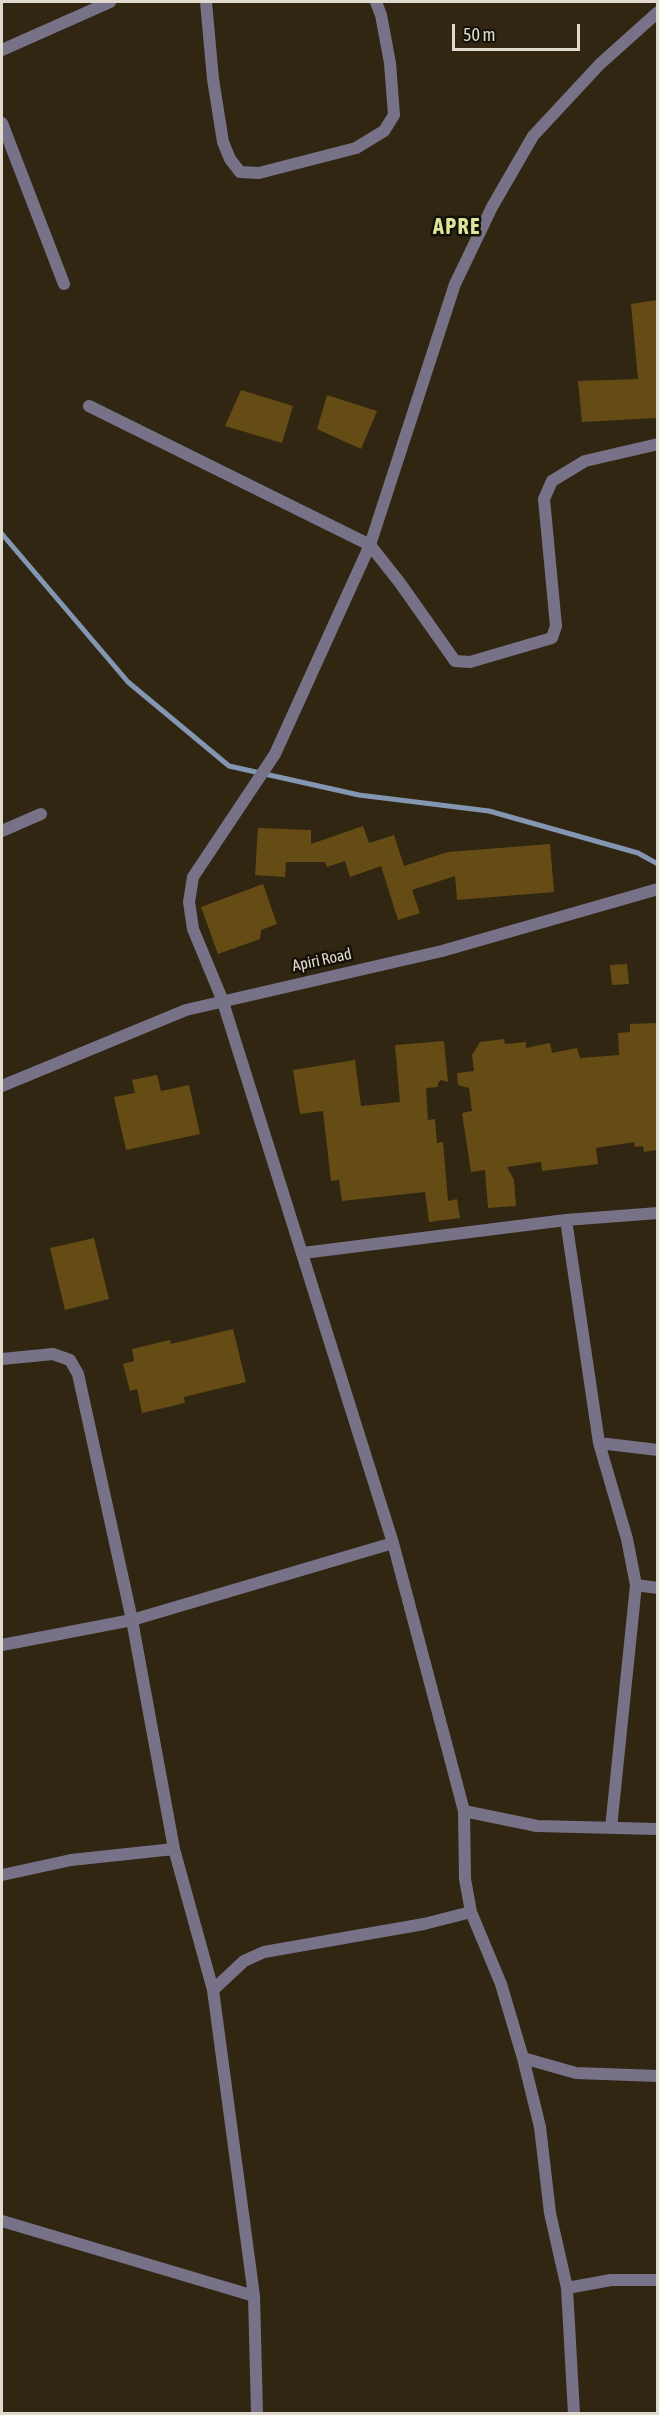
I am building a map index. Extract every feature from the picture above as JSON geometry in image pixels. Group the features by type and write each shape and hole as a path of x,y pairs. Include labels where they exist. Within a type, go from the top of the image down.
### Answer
{"street":[{"path":"2,50 110,2"},
{"path":"206,2 213,79 223,142 230,159 240,172 260,173 356,148 384,131 394,115 390,63 381,15 376,2"},
{"path":"574,2414 567,2288 550,2214 540,2127 501,1984 471,1912 465,1879 464,1811 393,1543 222,999 193,928 189,902 193,877 275,754 370,545 455,284 492,207 533,136 600,64 657,12"},
{"path":"2,123 64,284"},
{"path":"89,406 370,545 400,583 454,661 470,662 552,638 556,626 544,499 552,481 585,461 657,444"},
{"path":"2,831 41,814"},
{"name":"Apiri Road","path":"2,1086 186,1010 222,999 442,951 657,889"},
{"path":"303,1253 566,1220 657,1213"},
{"path":"566,1220 599,1443 627,1539 636,1585 611,1827"},
{"path":"2,1359 53,1354 70,1360 78,1374 132,1620 174,1849 213,1989 254,2296 257,2414"},
{"path":"599,1443 657,1450"},
{"path":"2,1645 132,1620 393,1543"},
{"path":"636,1585 657,1588"},
{"path":"464,1811 537,1826 657,1828"},
{"path":"2,1875 71,1860 174,1849"},
{"path":"213,1989 244,1961 264,1952 424,1924 471,1912"},
{"path":"523,2058 576,2073 657,2076"},
{"path":"2,2221 254,2296"},
{"path":"567,2288 610,2280 657,2280"}],"building":[{"path":"657,300 657,418 582,422 578,381 638,379 631,304"},
{"path":"241,390 293,406 282,443 225,426"},
{"path":"327,395 377,411 361,449 317,429"},
{"path":"363,826 369,843 394,835 404,866 448,852 550,844 554,892 457,900 455,876 412,890 420,913 398,920 381,866 350,877 345,861 327,867 325,862 286,862 285,877 255,875 258,828 311,830 311,844"},
{"path":"263,884 277,924 261,930 260,939 218,954 201,907"},
{"path":"627,964 629,984 612,985 610,965"},
{"path":"657,1023 657,1150 644,1152 643,1146 635,1147 634,1142 596,1148 598,1164 542,1171 541,1162 507,1167 514,1180 516,1206 488,1208 485,1170 471,1172 462,1113 472,1111 469,1088 458,1085 457,1073 474,1071 472,1055 480,1042 504,1039 505,1044 526,1042 526,1048 550,1043 552,1053 577,1048 580,1058 619,1055 618,1033 630,1032 630,1024"},
{"path":"444,1041 448,1082 441,1080 438,1087 426,1088 428,1120 435,1119 437,1143 443,1142 448,1201 457,1199 460,1218 429,1222 425,1192 342,1201 339,1180 331,1181 323,1111 300,1114 293,1070 355,1060 361,1106 400,1102 395,1045"},
{"path":"157,1075 161,1091 189,1085 200,1134 126,1150 114,1097 135,1093 132,1080"},
{"path":"94,1238 109,1299 65,1310 50,1248"},
{"path":"233,1329 246,1382 184,1397 185,1403 142,1413 137,1389 130,1391 123,1364 134,1361 132,1349 170,1340 171,1344"}],"waterway":[{"path":"2,534 128,682 229,766 359,795 489,811 638,853 658,864"}],"district":[{"name":"APRE","path":"457,227"}]}
